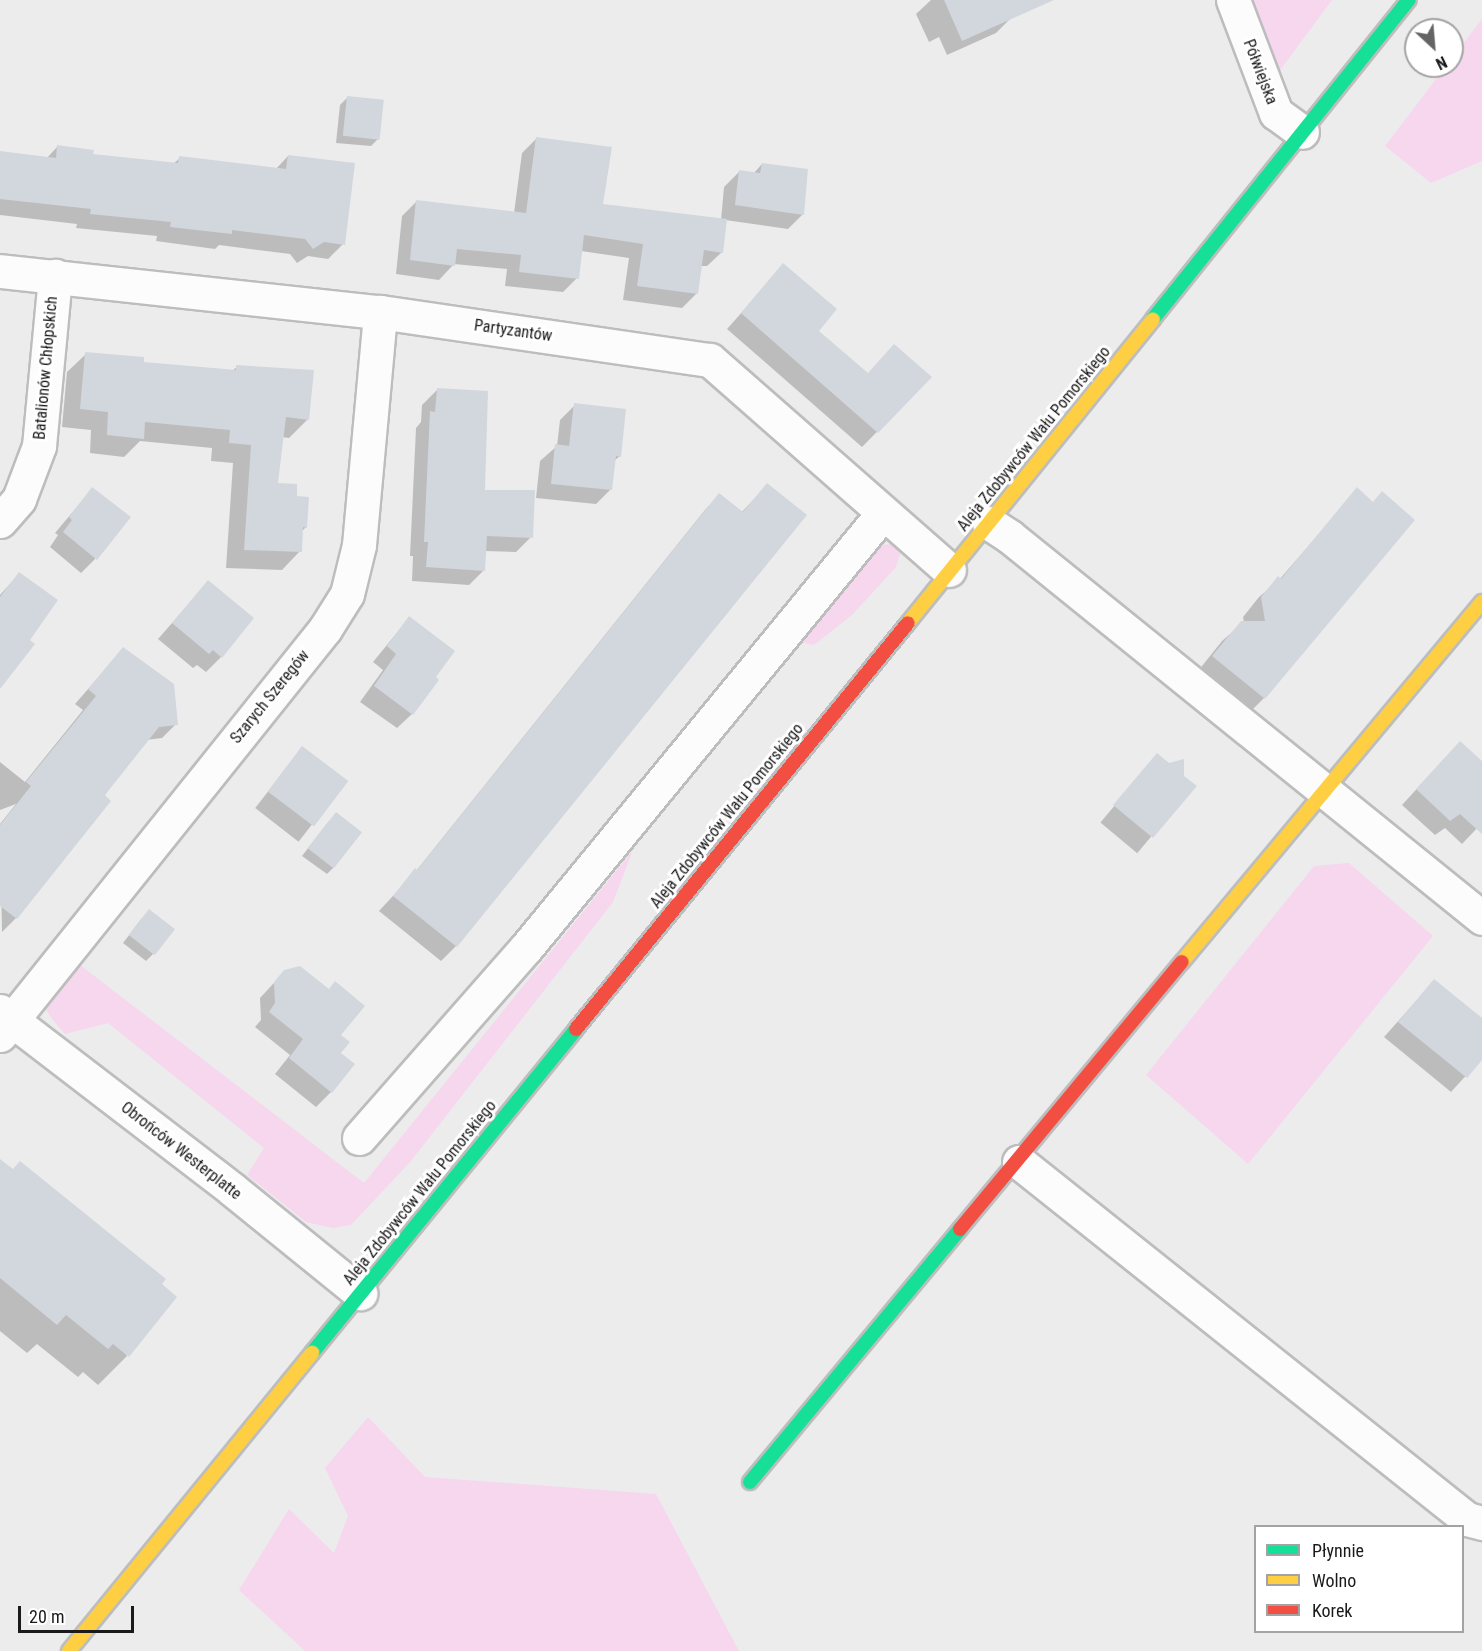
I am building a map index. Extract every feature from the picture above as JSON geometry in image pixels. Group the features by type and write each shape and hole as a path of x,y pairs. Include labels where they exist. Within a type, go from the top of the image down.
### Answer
{"main road":[{"name":"Aleja Zdobywców Wału Pomorskiego","path":"69,1651 988,523 1409,0"},
{"path":"750,1482 1019,1162 1325,789 1482,602"}],"street":[{"name":"Półwiejska","path":"1233,0 1276,113 1302,132"},
{"name":"Partyzantów","path":"0,271 380,312 710,360 949,570"},
{"name":"Batalionów Chłopskich","path":"0,521 19,499 39,446 55,276"},
{"name":"Szarych Szeregów","path":"4,1022 326,629 346,594 359,545 380,312"},
{"path":"359,1138 526,948 883,513"},
{"path":"988,523 1009,536 1482,918"},
{"name":"Obrońców Westerplatte","path":"4,1022 233,1190 360,1293"},
{"path":"1019,1162 1467,1519 1482,1523"}],"shaded area":[{"path":"1247,0 1332,0 1275,77"},
{"path":"1482,19 1482,161 1431,183 1385,146 1437,78 1464,78 1464,42"},
{"path":"890,544 901,551 896,567 852,615 814,645 800,642 882,545"},
{"path":"633,850 613,902 411,1161 351,1225 333,1228 306,1222 247,1175 264,1148 108,1023 65,1034 52,1019 35,992 80,965 364,1183"},
{"path":"1349,863 1433,936 1248,1164 1146,1075 1314,866"},
{"path":"368,1417 425,1477 656,1494 739,1651 305,1651 239,1590 289,1509 334,1553 348,1516 325,1468"}],"building":[{"path":"944,0 1054,0 962,41"},
{"path":"347,96 384,100 380,140 343,136"},
{"path":"536,137 612,147 603,204 727,219 723,253 704,250 698,294 637,286 643,244 584,235 579,279 519,272 521,255 457,249 455,266 410,260 416,200 526,213"},
{"path":"57,145 94,150 93,154 178,163 179,156 286,169 288,155 355,163 345,245 324,242 313,249 305,239 232,230 232,234 170,227 171,222 90,214 91,209 0,199 0,151 56,158"},
{"path":"762,163 808,169 804,215 735,205 739,170 760,173"},
{"path":"783,263 837,309 819,331 868,373 894,344 932,377 878,433 741,313"},
{"path":"85,352 144,357 144,362 236,370 236,365 314,370 309,420 286,417 278,483 297,484 297,496 309,497 307,528 303,527 302,552 244,550 251,445 229,443 230,430 145,422 144,439 107,435 108,412 80,409"},
{"path":"437,388 488,391 485,490 535,490 533,538 487,536 485,571 426,567 428,542 424,542 430,411 435,412"},
{"path":"574,403 626,409 621,457 616,456 612,490 551,484 555,444 569,446"},
{"path":"767,483 807,515 457,947 393,896 415,868 417,870 719,493 743,512"},
{"path":"92,487 131,517 97,560 63,532 72,520 69,517"},
{"path":"1357,487 1373,502 1382,491 1415,520 1265,699 1212,656 1241,621 1265,621 1261,597 1278,576 1281,579"},
{"path":"19,572 58,600 30,640 35,644 0,689 0,597"},
{"path":"208,580 254,618 222,658 213,650 209,654 172,623"},
{"path":"409,616 455,651 436,677 439,680 413,715 374,686 396,654 387,646"},
{"path":"123,647 174,684 178,725 159,727 105,795 111,801 17,919 0,906 0,825 31,786 26,782 96,696 88,689"},
{"path":"1460,741 1482,761 1482,834 1460,814 1450,821 1416,789"},
{"path":"302,746 348,781 314,826 268,792"},
{"path":"1157,753 1169,763 1184,759 1184,776 1197,786 1153,838 1113,805"},
{"path":"336,812 362,832 334,869 308,848"},
{"path":"149,909 175,929 155,955 129,935"},
{"path":"300,966 329,989 335,981 365,1006 341,1035 350,1042 341,1053 355,1064 332,1093 289,1058 303,1039 269,1012 275,1003 274,982 284,970"},
{"path":"1434,979 1482,1018 1482,1060 1467,1078 1398,1022"},
{"path":"0,1159 13,1169 20,1161 166,1279 162,1284 177,1297 129,1357 113,1344 108,1349 66,1315 57,1325 0,1278"}],"traffic: fast":[{"path":"1153,319 1409,0"},
{"path":"312,1353 576,1029"},
{"path":"750,1482 960,1229"}],"traffic: slow":[{"path":"908,623 1153,319"},
{"path":"1182,962 1482,602"},
{"path":"69,1651 312,1353"}],"traffic: jam":[{"path":"576,1029 908,623"},
{"path":"960,1229 1182,962"}]}
